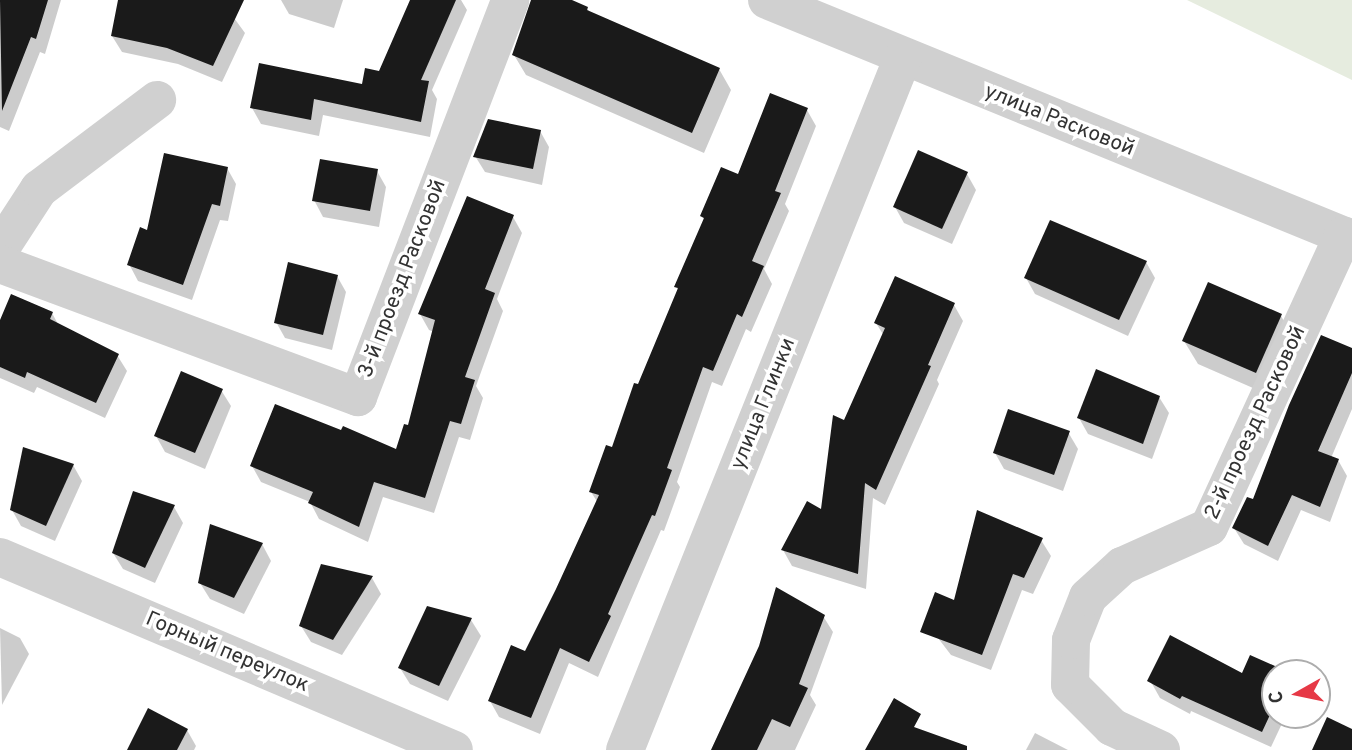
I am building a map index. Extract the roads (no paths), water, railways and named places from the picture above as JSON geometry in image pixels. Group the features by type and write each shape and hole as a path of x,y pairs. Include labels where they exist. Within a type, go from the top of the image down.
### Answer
{"street":[{"name":"3-й проезд Расковой","path":"0,264 358,397 510,0"},
{"name":"улица Расковой","path":"767,0 1348,237"},
{"name":"улица Глинки","path":"625,750 903,57"},
{"path":"0,249 38,189 156,100"},
{"name":"2-й проезд Расковой","path":"1161,750 1112,727 1070,685 1071,640 1088,597 1122,566 1209,527 1348,237"},
{"name":"Горный переулок","path":"0,557 454,750"}]}
